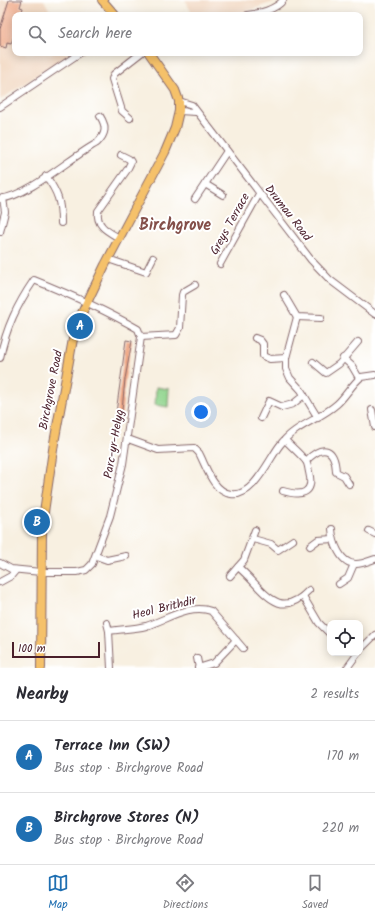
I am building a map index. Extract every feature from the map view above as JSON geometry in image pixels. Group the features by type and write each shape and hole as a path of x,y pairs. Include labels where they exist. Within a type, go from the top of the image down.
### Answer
{"main road":[{"path":"102,0 112,12"},
{"name":"Birchgrove Road","path":"41,668 42,526 54,443 74,339 87,303 108,259 166,152 175,128 179,111 179,102 175,90 151,56"}],"street":[{"path":"264,12 280,4 283,0"},
{"path":"0,107 76,56"},
{"path":"130,118 122,110 112,79 114,74 137,56"},
{"name":"Drumau Road","path":"179,102 192,105 311,260 330,280 372,312"},
{"path":"179,111 196,112"},
{"path":"0,232 5,212 2,198 29,187 104,137 105,124 100,116"},
{"path":"195,198 227,151"},
{"path":"119,238 100,225 97,219 98,211 131,162 129,159 122,156"},
{"path":"46,176 58,194 61,204 61,223"},
{"path":"205,184 223,195"},
{"name":"Greys Terrace","path":"220,264 259,194"},
{"path":"108,259 146,272 153,258"},
{"path":"0,358 3,341 12,318 19,303 34,280 87,303 138,329 141,337 176,335 180,328 183,292 195,285"},
{"path":"284,295 297,317 286,358 286,369 290,378 304,394 318,418"},
{"path":"372,312 375,304"},
{"path":"297,317 321,318"},
{"name":"Parc-yr-Helyg","path":"41,572 77,572 86,570 96,556 110,516 128,439 141,337"},
{"path":"255,338 260,340 262,344 263,356 270,359 286,358"},
{"path":"313,362 326,373 344,358 358,342"},
{"path":"344,358 352,366 359,378"},
{"path":"128,439 158,450 194,448 199,452 219,488 223,492 232,495 246,490 260,476 285,440 297,428 318,418 336,405 359,378 375,375"},
{"path":"261,418 269,401 282,408 292,404 304,394"},
{"path":"372,410 375,428"},
{"path":"283,491 294,494 305,492 309,488 311,480 306,461 285,440"},
{"path":"306,461 317,452 328,450 335,457 336,472 344,476 349,484"},
{"path":"332,529 333,540 342,556 354,564 375,560"},
{"path":"230,576 244,560 253,539 255,530"},
{"path":"253,539 271,544 278,550 293,540"},
{"path":"310,546 318,540 333,540"},
{"path":"96,556 107,560 126,556"},
{"path":"0,562 16,570 41,572"},
{"path":"339,584 348,578 354,564"},
{"path":"238,567 250,577 271,600 287,603 303,596 309,590"},
{"path":"0,582 11,576 16,570"},
{"path":"303,596 319,623 327,631"},
{"name":"Heol Brithdir","path":"109,630 144,626 197,608 205,609 211,611 243,648"},
{"path":"107,623 109,630 110,668"},
{"path":"363,647 375,635"},
{"path":"197,658 199,668 214,662 236,640"},
{"path":"347,668 355,656"}],"shaded area":[{"path":"0,0 44,0 50,12 12,12 12,56 66,56 0,100"},
{"path":"185,0 272,0 273,2 245,12 191,12"}],"green space":[{"path":"156,387 169,389 168,407 155,405"}],"building":[{"path":"9,0 22,0 20,7 23,8 22,12 12,12 12,41 11,44 7,43 6,48 0,46 0,29"},
{"path":"126,340 132,341 125,379 121,421 115,420"}],"place":[{"name":"Terrace Inn (SW)","path":"80,326"},
{"name":"Birchgrove Stores (N)","path":"37,522"}],"district":[{"name":"Birchgrove","path":"175,225"}]}
